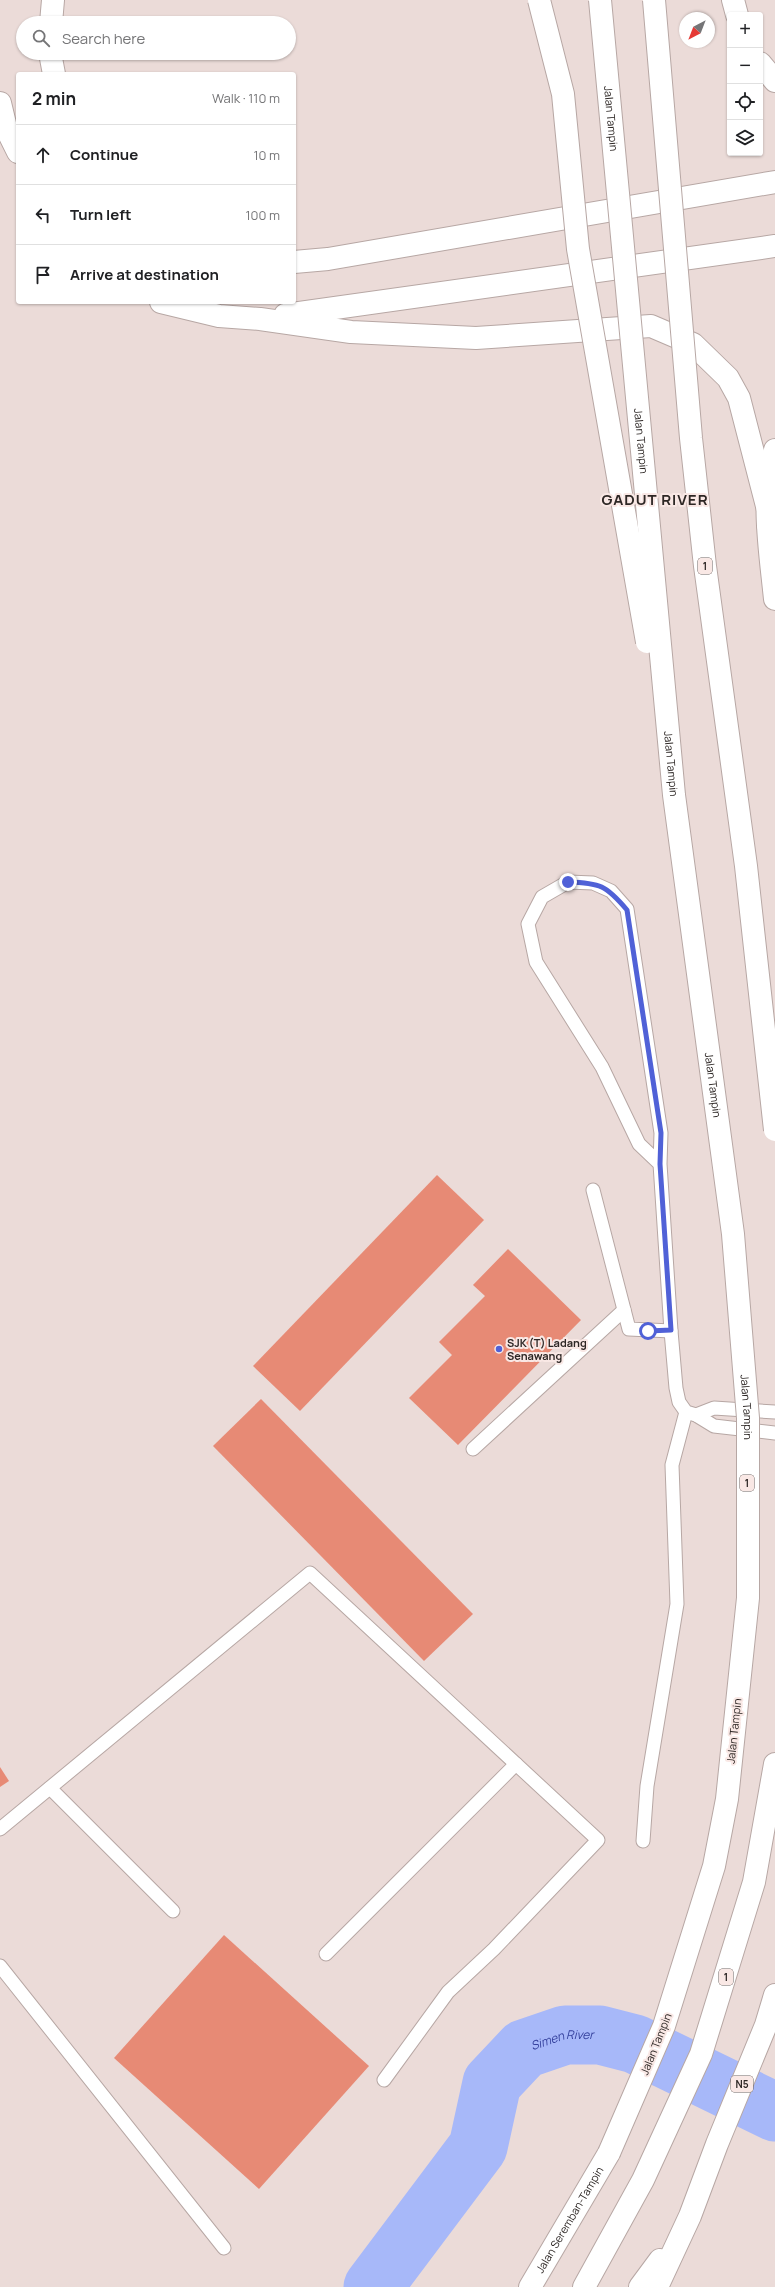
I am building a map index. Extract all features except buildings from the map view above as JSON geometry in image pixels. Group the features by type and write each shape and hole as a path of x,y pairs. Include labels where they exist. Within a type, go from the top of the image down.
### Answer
{"main road":[{"path":"52,16 53,0"},
{"path":"538,0 563,94 578,249 674,795"},
{"name":"Jalan Tampin","path":"600,0 674,795 733,1234 748,1418 748,1598 727,1799 714,1866 664,2026 609,2153"},
{"name":"1","path":"654,0 691,438 705,566 746,866 775,1130"},
{"path":"732,0 736,12"},
{"path":"51,60 54,72"},
{"path":"763,67 775,81"},
{"path":"0,102 6,128 16,148"},
{"path":"296,262 328,259 775,182"},
{"path":"260,319 775,246"},
{"path":"169,304 219,316 260,319 351,332 476,338 651,326 693,344 728,378 739,398 768,510 775,598"},
{"path":"768,525 769,473 775,450"},
{"name":"1","path":"584,2287 643,2180 701,2054 732,1959 754,1882 775,1764"},
{"name":"N5","path":"640,2287 690,2216 717,2144 766,2024 775,1995"},
{"name":"Jalan Seremban-Tampin","path":"530,2287 609,2153"},
{"path":"657,2287 690,2216"}],"lane":[{"path":"660,1164 639,1144 602,1067 536,962 528,924 542,898 568,882 593,883 611,891 627,910 661,1133 660,1164 671,1330 676,1388 679,1402 691,1414 714,1426 775,1433"},
{"path":"593,1190 629,1329 671,1330"},
{"path":"473,1450 624,1310"},
{"path":"691,1414 714,1408 775,1412"},
{"path":"643,1841 647,1786 677,1604 672,1465 691,1414"},
{"path":"0,1829 310,1573 598,1840 494,1949 448,1992 384,2080"},
{"path":"326,1954 516,1764"},
{"path":"50,1788 174,1911"},
{"path":"0,1966 224,2248"}],"waterway":[{"name":"Simen River","path":"373,2287 478,2147 492,2083 524,2049 565,2035 600,2035 635,2044 775,2112"}],"place":[{"name":"SJK (T) Ladang Senawang","path":"499,1349"}],"district":[{"name":"GADUT RIVER","path":"655,500"}],"route":[{"path":"568,882 593,883 611,891 627,910 661,1133 660,1164 671,1330 648,1331"}]}
